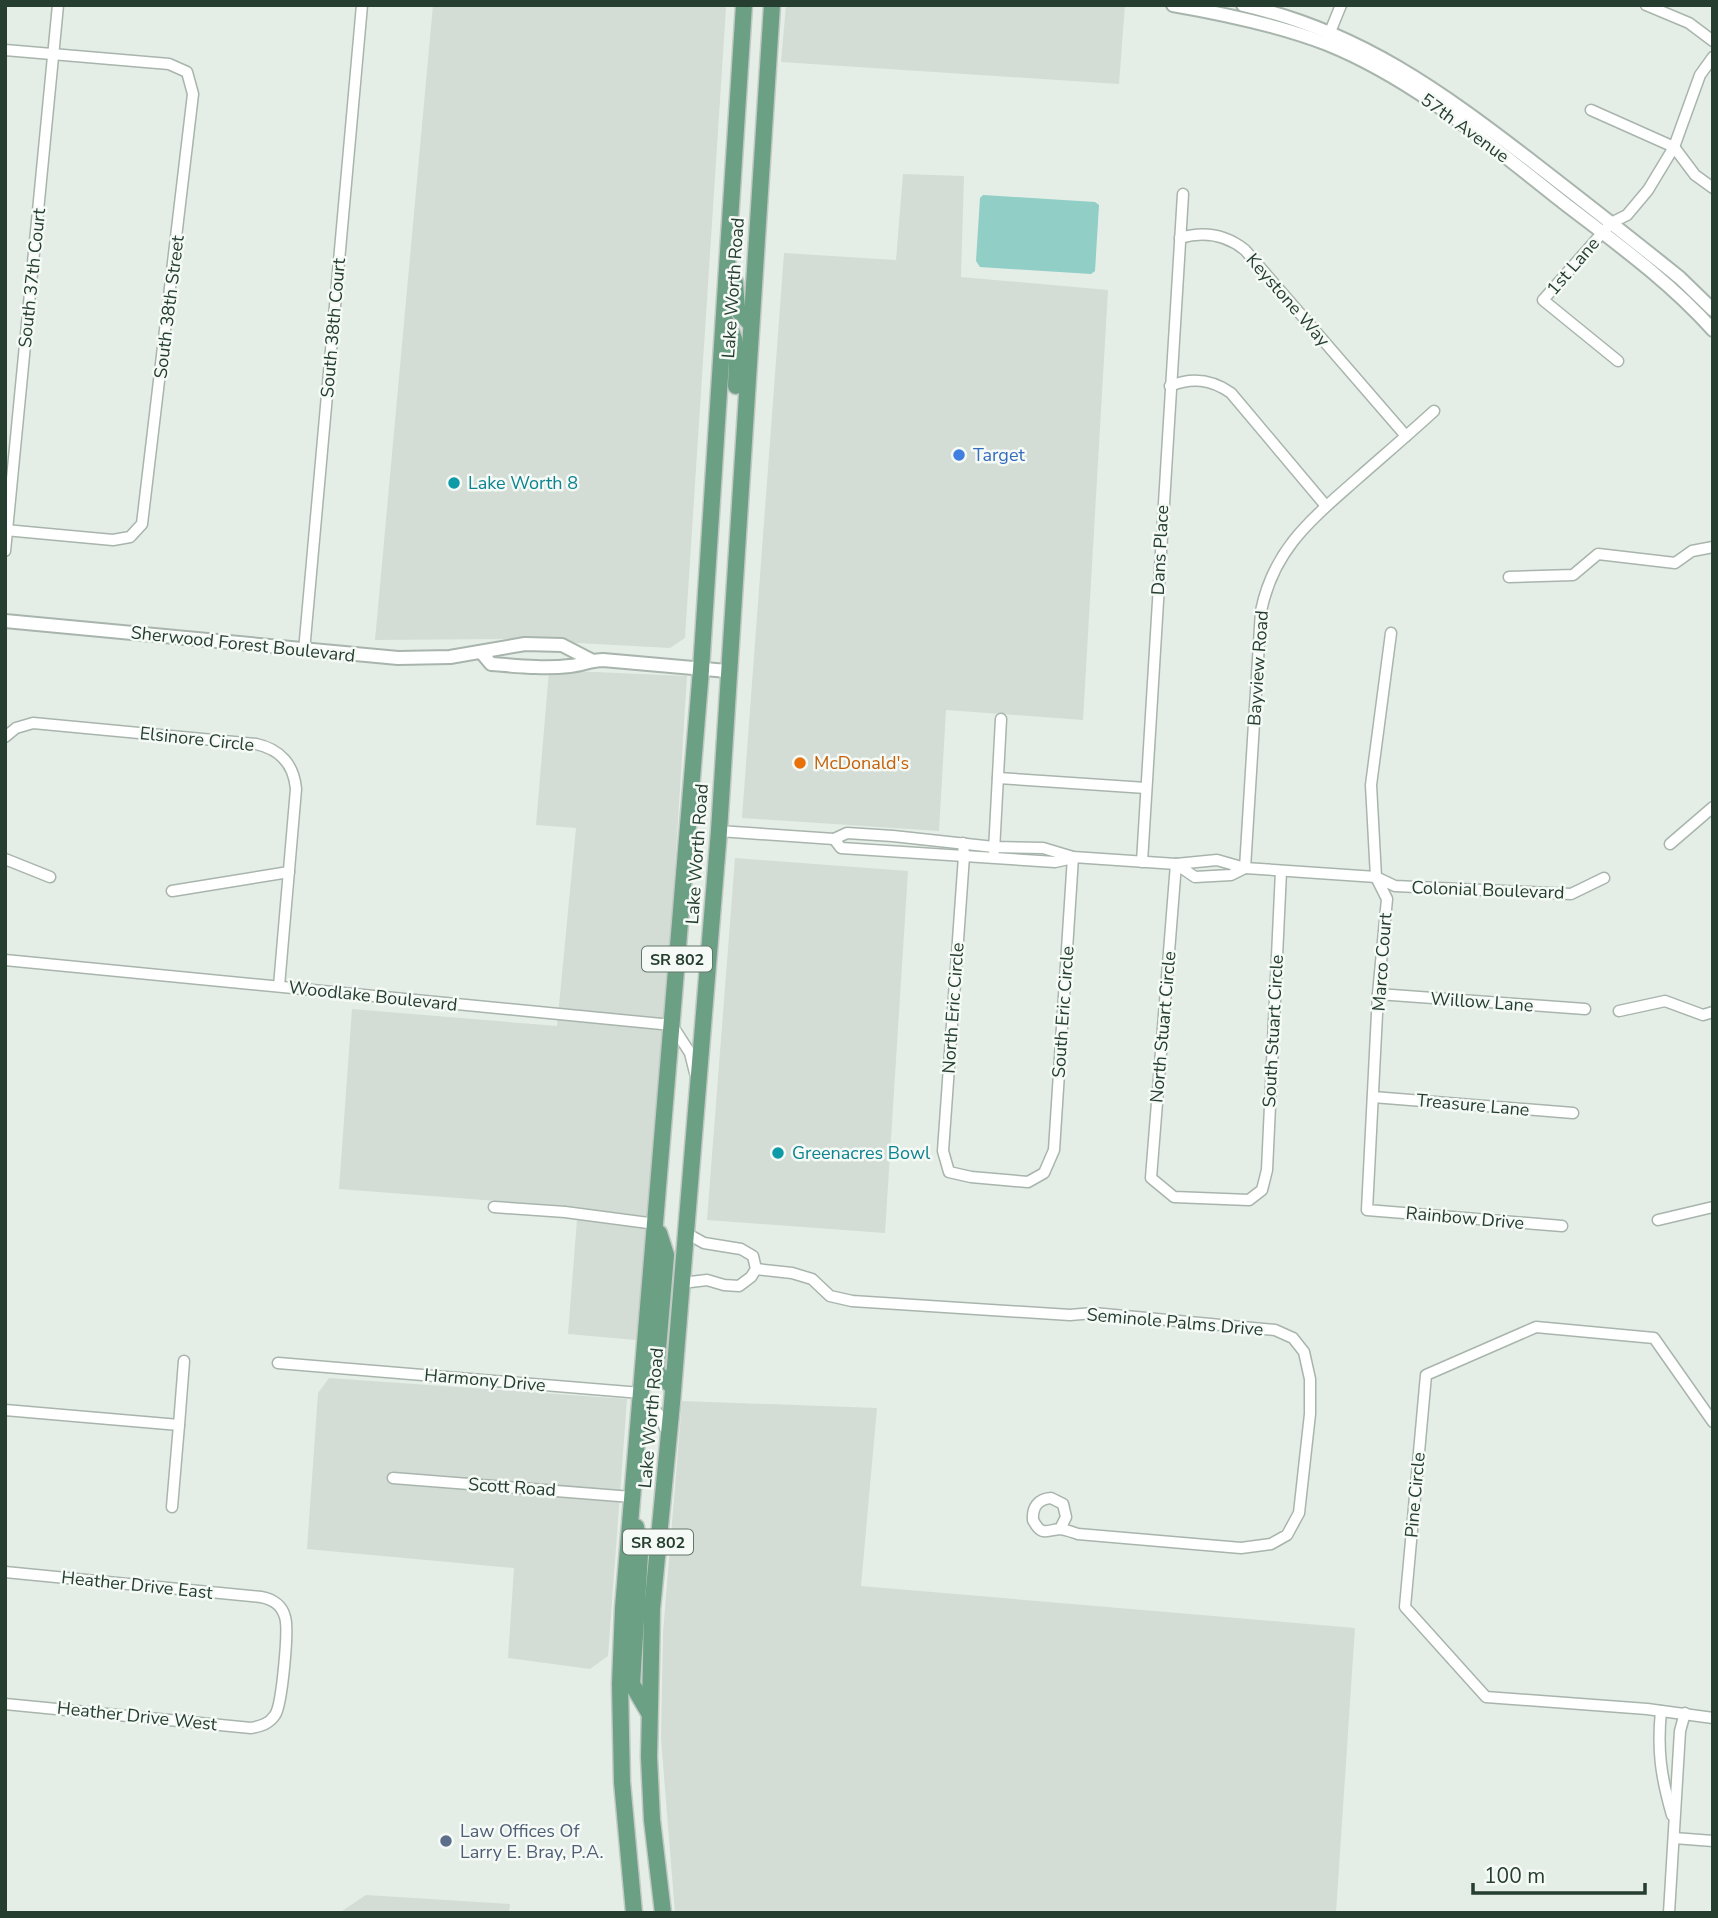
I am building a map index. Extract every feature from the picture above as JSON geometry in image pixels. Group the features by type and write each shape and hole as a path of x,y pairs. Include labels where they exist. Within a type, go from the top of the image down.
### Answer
{"main road":[{"name":"Lake Worth Road","path":"634,1913 622,1782 620,1684 632,1497 701,670 744,5"},
{"name":"Lake Worth Road","path":"663,1913 652,1820 649,1713 653,1598 669,1437 719,831 727,671 772,5"},
{"path":"732,187 740,212 734,295 737,309 750,323"},
{"path":"724,319 734,332 737,344 732,447 740,479"},
{"path":"656,1224 666,1255 656,1372 673,1387"},
{"path":"632,1497 640,1554 632,1684 649,1713"}],"street":[{"name":"South 37th Court","path":"5,551 58,5"},
{"name":"South 38th Court","path":"304,651 362,5"},
{"name":"57th Avenue","path":"1173,5 1256,21 1327,44 1392,77 1449,113 1680,278 1713,310"},
{"name":"57th Avenue","path":"1243,5 1331,32 1398,65 1456,103 1607,228 1713,330"},
{"path":"1331,32 1341,5"},
{"path":"1646,5 1689,23 1713,41"},
{"path":"5,50 54,54"},
{"name":"South 38th Street","path":"6,530 113,540 130,537 142,524 193,94 187,72 169,64 54,54"},
{"path":"1607,228 1627,215 1662,169 1674,146 1700,75 1713,57"},
{"path":"1591,110 1674,146 1695,175 1713,188"},
{"path":"1180,238 1183,194"},
{"name":"1st Lane","path":"1607,228 1544,300 1618,360"},
{"name":"Keystone Way","path":"1180,238 1200,234 1216,235 1231,240 1245,250 1406,436"},
{"name":"Dans Place","path":"1142,862 1180,238"},
{"path":"1170,386 1198,380 1216,384 1231,393 1326,506"},
{"name":"Bayview Road","path":"1245,869 1263,603 1270,580 1286,549 1303,527 1434,411"},
{"path":"1509,577 1573,575 1598,554 1675,563 1692,551 1713,547"},
{"name":"Sherwood Forest Boulevard","path":"5,621 398,658 450,657 525,644 562,645 591,660 727,671"},
{"name":"Marco Court","path":"1367,1210 1378,994 1387,899 1376,877 1371,785 1391,633"},
{"name":"Sherwood Forest Boulevard","path":"481,652 491,664 512,666 574,666 591,660"},
{"path":"994,858 1000,719"},
{"name":"Elsinore Circle","path":"5,737 16,728 33,723 256,744 272,749 290,766 295,781 279,986"},
{"path":"998,778 1146,788"},
{"path":"1670,844 1713,807"},
{"path":"719,831 834,839 847,833 1043,849 1073,858"},
{"path":"834,839 841,848 1055,862 1073,858"},
{"name":"North Eric Circle","path":"963,843 943,1151 949,1172 971,1177 1028,1182 1044,1173 1048,1165"},
{"name":"Colonial Boulevard","path":"1073,858 1176,864 1217,860 1245,869 1376,877 1395,886 1571,894 1604,878"},
{"name":"South Eric Circle","path":"1048,1165 1054,1150 1073,858"},
{"path":"5,859 50,877"},
{"name":"Colonial Boulevard","path":"1176,864 1195,877 1231,875 1245,869"},
{"name":"North Stuart Circle","path":"1176,864 1152,1178 1174,1197 1249,1200 1262,1190"},
{"name":"South Stuart Circle","path":"1262,1190 1267,1170 1281,871"},
{"path":"172,891 289,872"},
{"name":"Woodlake Boulevard","path":"5,961 672,1025"},
{"name":"Willow Lane","path":"1378,994 1585,1009"},
{"path":"1619,1010 1665,1001 1703,1015 1713,1012"},
{"path":"672,1025 690,1053 699,1088"},
{"name":"Treasure Lane","path":"1373,1097 1573,1113"},
{"path":"494,1207 565,1212 656,1224"},
{"path":"1658,1220 1713,1207"},
{"name":"Rainbow Drive","path":"1367,1210 1562,1226"},
{"path":"682,1283 707,1280 739,1286 751,1277 756,1269 753,1256 741,1249 704,1243 686,1233"},
{"name":"Seminole Palms Drive","path":"756,1269 792,1273 812,1279 830,1296 852,1301 1070,1315 1093,1313 1275,1330 1293,1338 1304,1352 1310,1379 1310,1414 1298,1513 1287,1535 1271,1544 1241,1548 1078,1534 1060,1529"},
{"name":"Pine Circle","path":"1713,1422 1654,1338 1536,1327 1426,1375 1405,1607 1486,1697 1685,1713 1713,1718"},
{"path":"172,1507 184,1362"},
{"name":"Harmony Drive","path":"278,1363 641,1393"},
{"path":"641,1393 660,1416 669,1437"},
{"path":"5,1410 178,1425"},
{"name":"Scott Road","path":"393,1478 632,1497"},
{"name":"Heather Drive East","path":"5,1572 269,1599 282,1610 287,1626 280,1701 274,1717 268,1723"},
{"name":"Heather Drive West","path":"5,1704 251,1728 268,1723"},
{"path":"1661,1711 1658,1744 1665,1790 1675,1826"},
{"path":"1669,1913 1680,1731 1685,1713"},
{"path":"1674,1838 1713,1841"}],"shaded area":[{"path":"433,5 723,5 726,8 685,638 670,648 505,639 375,640"},
{"path":"786,5 1125,5 1119,84 781,62"},
{"path":"903,174 964,176 961,277 1108,290 1083,720 946,710 939,831 742,818 784,253 896,260"},
{"path":"549,670 687,676 664,1045 636,1340 568,1334 578,1207 339,1189 352,1009 557,1026 576,828 536,825"},
{"name":"Greenacres Bowl","path":"735,858 908,871 885,1233 707,1220"},
{"path":"329,1378 627,1399 608,1656 590,1669 508,1658 514,1568 307,1549 318,1393"},
{"path":"682,1401 877,1408 861,1586 1355,1628 1336,1913 675,1913 661,1739 663,1633"},
{"path":"366,1895 510,1904 509,1913 339,1913"}],"water":[{"path":"983,195 1095,202 1099,205 1095,271 1091,274 980,267 976,261 980,198"}],"place":[{"name":"Target","path":"959,455"},
{"name":"Lake Worth 8","path":"454,483"},
{"name":"McDonald's","path":"800,763"},
{"name":"Greenacres Bowl","path":"778,1153"},
{"name":"Law Offices Of Larry E. Bray, P.A.","path":"446,1841"}]}
